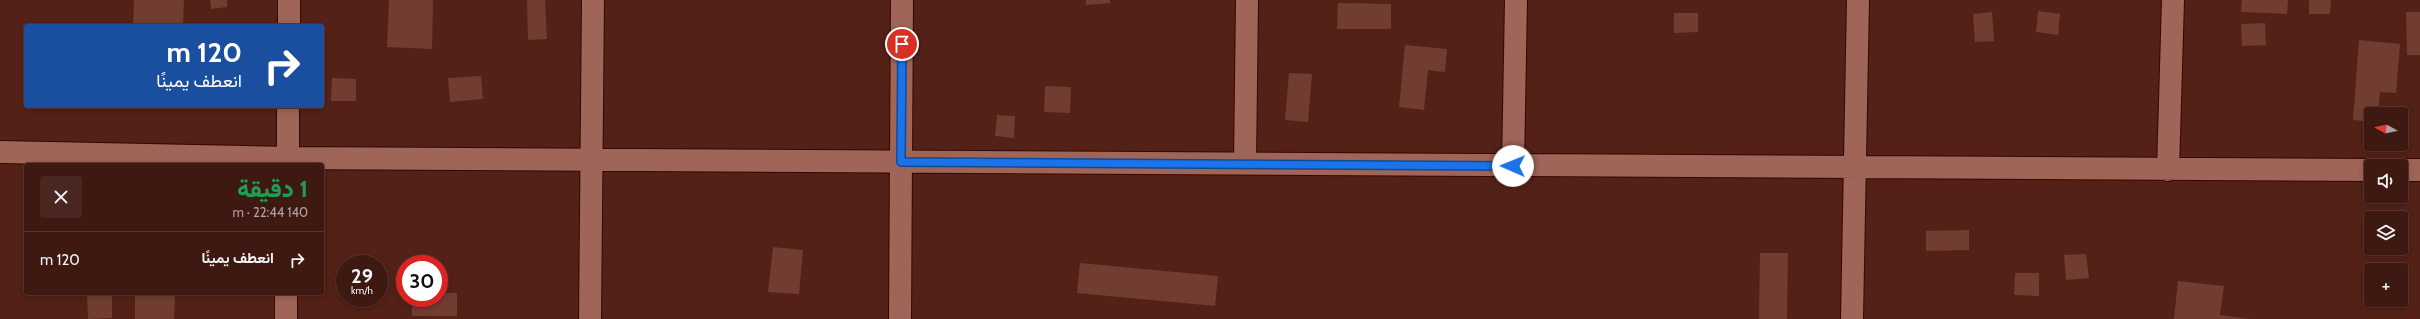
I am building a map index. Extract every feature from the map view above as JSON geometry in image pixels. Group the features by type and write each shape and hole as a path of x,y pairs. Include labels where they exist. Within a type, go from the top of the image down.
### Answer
{"street":[{"path":"289,0 289,24"},
{"path":"590,319 593,0"},
{"path":"900,319 902,0"},
{"path":"1245,164 1247,0"},
{"path":"1513,166 1516,0"},
{"path":"1852,319 1858,0"},
{"path":"2168,170 2173,0"},
{"path":"288,108 288,161"},
{"path":"0,152 288,161 591,159 1854,169 2364,170"},
{"path":"2408,170 2420,170"},
{"path":"286,295 286,319"}],"building":[{"path":"134,0 184,0 183,24 133,24"},
{"path":"210,0 227,0 227,7 211,9"},
{"path":"389,0 433,0 432,49 387,47"},
{"path":"527,0 545,0 547,39 528,40"},
{"path":"1086,0 1110,0 1110,3 1086,5"},
{"path":"2242,0 2288,0 2287,14 2241,12"},
{"path":"2309,0 2331,0 2330,14 2309,14"},
{"path":"1338,3 1391,4 1391,29 1337,29"},
{"path":"2038,11 2060,14 2058,35 2036,32"},
{"path":"1992,12 1994,41 1975,42 1973,14"},
{"path":"2406,12 2420,12 2420,55 2407,55"},
{"path":"1674,13 1698,13 1698,32 1674,33"},
{"path":"2265,23 2266,45 2242,46 2241,24"},
{"path":"2359,40 2400,44 2396,93 2380,92 2379,107 2364,107 2364,121 2353,120"},
{"path":"1405,45 1447,49 1445,72 1428,70 1424,110 1399,107"},
{"path":"1289,73 1312,74 1308,122 1285,120"},
{"path":"481,76 483,99 450,102 448,78"},
{"path":"332,78 356,79 356,101 331,101"},
{"path":"1045,86 1071,87 1070,113 1044,112"},
{"path":"997,115 1015,116 1014,138 995,136"},
{"path":"1969,230 1969,250 1926,251 1926,231"},
{"path":"773,247 803,250 799,294 768,292"},
{"path":"1760,253 1788,253 1787,319 1759,319"},
{"path":"2086,254 2089,278 2066,280 2064,255"},
{"path":"1080,263 1218,276 1215,306 1077,293"},
{"path":"2015,273 2039,273 2039,296 2014,295"},
{"path":"2178,281 2224,286 2220,315 2250,319 2174,319"},
{"path":"448,293 457,293 457,316 412,316 412,307 448,307"},
{"path":"87,295 112,295 112,318 88,319"},
{"path":"135,295 175,295 174,319 135,319"}],"route":[{"path":"902,44 901,162 1513,166"}]}
